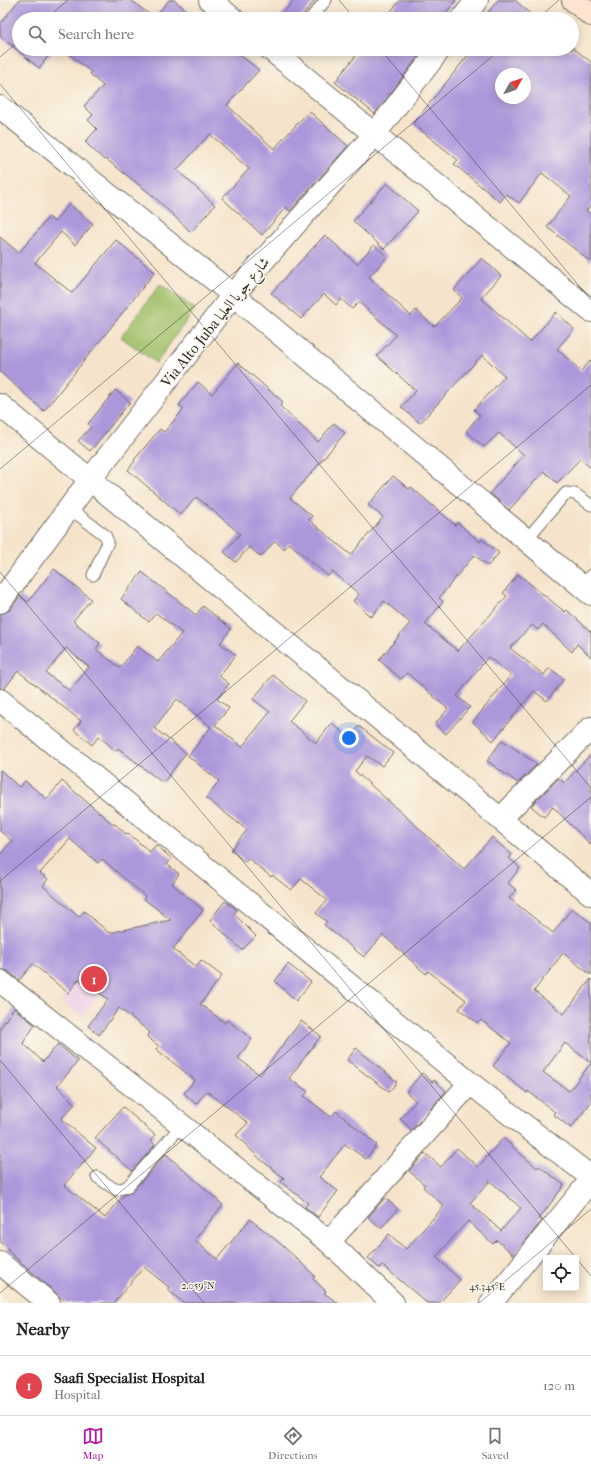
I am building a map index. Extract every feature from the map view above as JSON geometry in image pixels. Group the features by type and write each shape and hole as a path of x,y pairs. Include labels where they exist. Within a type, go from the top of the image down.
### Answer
{"main road":[{"path":"573,0 591,15"}],"street":[{"path":"210,0 225,12"},
{"path":"468,12 477,0"},
{"path":"284,56 374,135 591,311"},
{"name":"Via Alto Juba شارع جوبا العليا","path":"0,602 89,481 233,295 374,135 435,56"},
{"path":"0,107 233,295 526,540 588,585"},
{"path":"0,405 89,481 501,818 591,894"},
{"path":"0,700 470,1083 591,1177"},
{"path":"501,818 591,728"},
{"path":"0,980 329,1242 393,1303"},
{"path":"329,1242 470,1083"},
{"path":"492,1303 591,1180"},
{"path":"0,1263 49,1303"}],"lane":[{"path":"316,12 326,0"},
{"path":"526,540 566,493 575,494 591,505"},
{"path":"69,508 105,535 108,542 93,575"},
{"path":"97,1177 116,1190 127,1187 182,1125"}],"shaded area":[{"path":"116,931 137,947 98,992 99,995 82,1017 61,1002"}],"green space":[{"path":"160,284 195,309 156,363 121,337"}],"building":[{"path":"19,0 131,0 146,12 12,12 12,46 0,36 0,24"},
{"path":"169,0 174,0 189,12 159,12"},
{"path":"294,0 315,0 306,12 284,12"},
{"path":"400,0 456,0 447,12 391,12"},
{"path":"498,0 515,0 528,12 489,12"},
{"path":"579,53 591,62 591,205 586,211 591,214 591,262 547,227 571,196 542,173 519,203 506,194 500,202 454,164 458,160 413,124 467,56 579,56"},
{"path":"24,56 48,56 39,68"},
{"path":"72,56 241,56 259,70 227,105 274,149 309,111 348,146 290,211 286,207 262,235 222,198 249,169 210,134 177,170 215,205 191,232 152,195 106,159 104,160 85,142 97,129 88,120 93,115 84,106 103,86 90,74 91,72"},
{"path":"355,56 419,56 375,114 335,82"},
{"path":"387,183 418,211 384,249 353,221"},
{"path":"69,204 93,224 75,245 61,232 35,263 72,293 116,240 155,272 44,411 0,372 0,237 19,253 49,217 54,222"},
{"path":"325,235 357,264 374,245 387,257 369,277 411,316 416,310 435,326 462,298 454,290 482,258 501,276 481,298 530,342 556,312 574,329 557,349 581,371 591,360 591,468 580,459 557,483 544,471 509,510 490,493 524,455 499,433 484,447 466,431 480,415 474,410 505,376 482,355 420,423 401,407 416,391 377,356 396,335 359,302 352,309 341,299 336,305 324,294 301,319 271,293"},
{"path":"238,363 283,402 280,406 318,442 334,423 345,433 290,498 312,516 309,520 351,555 383,517 368,505 393,476 409,489 411,487 455,525 457,522 480,542 482,539 499,553 488,566 474,555 439,598 443,602 425,624 458,651 507,596 503,593 518,574 565,612 567,610 591,632 591,657 577,644 572,652 543,624 538,630 532,625 510,648 544,675 549,668 564,679 547,701 534,691 493,741 473,722 511,675 488,657 457,696 470,707 446,734 435,724 448,709 407,673 401,679 379,660 410,623 384,601 371,617 353,601 359,594 332,571 328,576 289,543 284,549 275,541 261,557 249,547 236,562 224,552 240,534 209,507 196,497 181,515 128,470 135,461 134,460 160,429 164,432 184,409 179,405 198,382 212,394"},
{"path":"115,390 130,402 90,451 78,441 91,427 88,424"},
{"path":"54,569 91,599 73,621 100,643 96,649 120,668 137,646 158,662 182,633 156,613 149,622 121,599 142,572 196,615 203,606 231,629 220,643 236,655 219,676 229,684 217,699 229,708 215,725 242,747 270,712 253,699 273,675 305,701 289,721 316,743 332,723 349,738 359,726 393,753 382,766 367,756 355,771 464,869 492,837 512,855 509,858 520,868 508,883 516,890 509,898 553,933 572,908 591,923 591,975 563,953 534,991 564,1014 591,979 591,1063 591,1102 571,1128 553,1114 555,1112 528,1091 527,1093 493,1066 511,1043 481,1020 478,1023 459,1009 466,1000 428,971 426,974 383,935 364,957 324,925 327,922 316,913 327,900 301,879 291,890 272,875 271,877 248,858 245,862 231,850 247,830 206,798 219,781 188,756 211,727 177,699 154,728 186,753 163,783 118,748 116,751 99,736 92,745 74,730 81,721 18,671 4,689 0,688 0,614 10,610 20,596 28,602","holes":["66,648 89,667 70,691 46,673","565,1043 591,1063 569,1091 543,1072"]},
{"path":"502,740 537,764 518,783 487,761"},
{"path":"591,754 591,845 553,807 544,817 531,806 559,778 564,783"},
{"path":"0,770 19,787 25,781 47,799 62,781 114,825 115,824 126,834 128,833 150,852 156,845 172,859 167,864 179,874 172,884 203,910 173,949 196,967 201,960 222,976 200,1004 225,1023 227,1020 252,1039 238,1058 260,1075 301,1021 321,1036 289,1078 308,1092 304,1096 331,1117 336,1111 377,1145 366,1159 345,1144 319,1177 338,1191 318,1217 305,1207 308,1203 281,1182 284,1178 260,1159 236,1135 248,1123 207,1091 196,1104 184,1093 195,1080 156,1049 159,1046 147,1037 150,1032 119,1008 99,1035 88,1026 108,999 79,979 68,993 33,964 19,980 8,971 0,969 0,855 12,841 0,831","holes":["70,839 98,863 102,859 145,896 144,899 171,920 109,933 84,911 79,917 43,886 48,879 40,873"]},
{"path":"225,901 237,910 234,914 256,936 242,950 210,920"},
{"path":"288,964 311,982 296,1001 275,981"},
{"path":"14,1008 35,1025 23,1043 43,1062 58,1044 78,1061 57,1086 75,1104 61,1119 96,1148 64,1185 105,1218 124,1195 132,1192 166,1154 223,1205 194,1240 217,1259 250,1219 282,1245 315,1276 313,1279 326,1291 324,1293 338,1303 184,1303 168,1290 170,1288 144,1267 114,1303 67,1303 7,1250 8,1248 0,1242 0,1028"},
{"path":"356,1048 397,1082 389,1092 347,1060"},
{"path":"422,1073 432,1082 434,1080 446,1091 412,1130 400,1119 416,1101 406,1092"},
{"path":"123,1107 155,1135 151,1141 155,1145 132,1171 95,1138"},
{"path":"503,1138 537,1168 539,1166 564,1185 539,1219 542,1221 514,1255 497,1240 493,1244 468,1221 436,1257 460,1280 439,1303 427,1303 382,1265 379,1268 368,1258 389,1234 406,1249 444,1206 423,1187 425,1185 409,1171 425,1153 441,1167 457,1148 478,1167","holes":["490,1181 521,1208 501,1231 470,1203"]},
{"path":"385,1198 398,1209 381,1228 368,1217"}],"place":[{"name":"Saafi Specialist Hospital","path":"94,979"}]}
